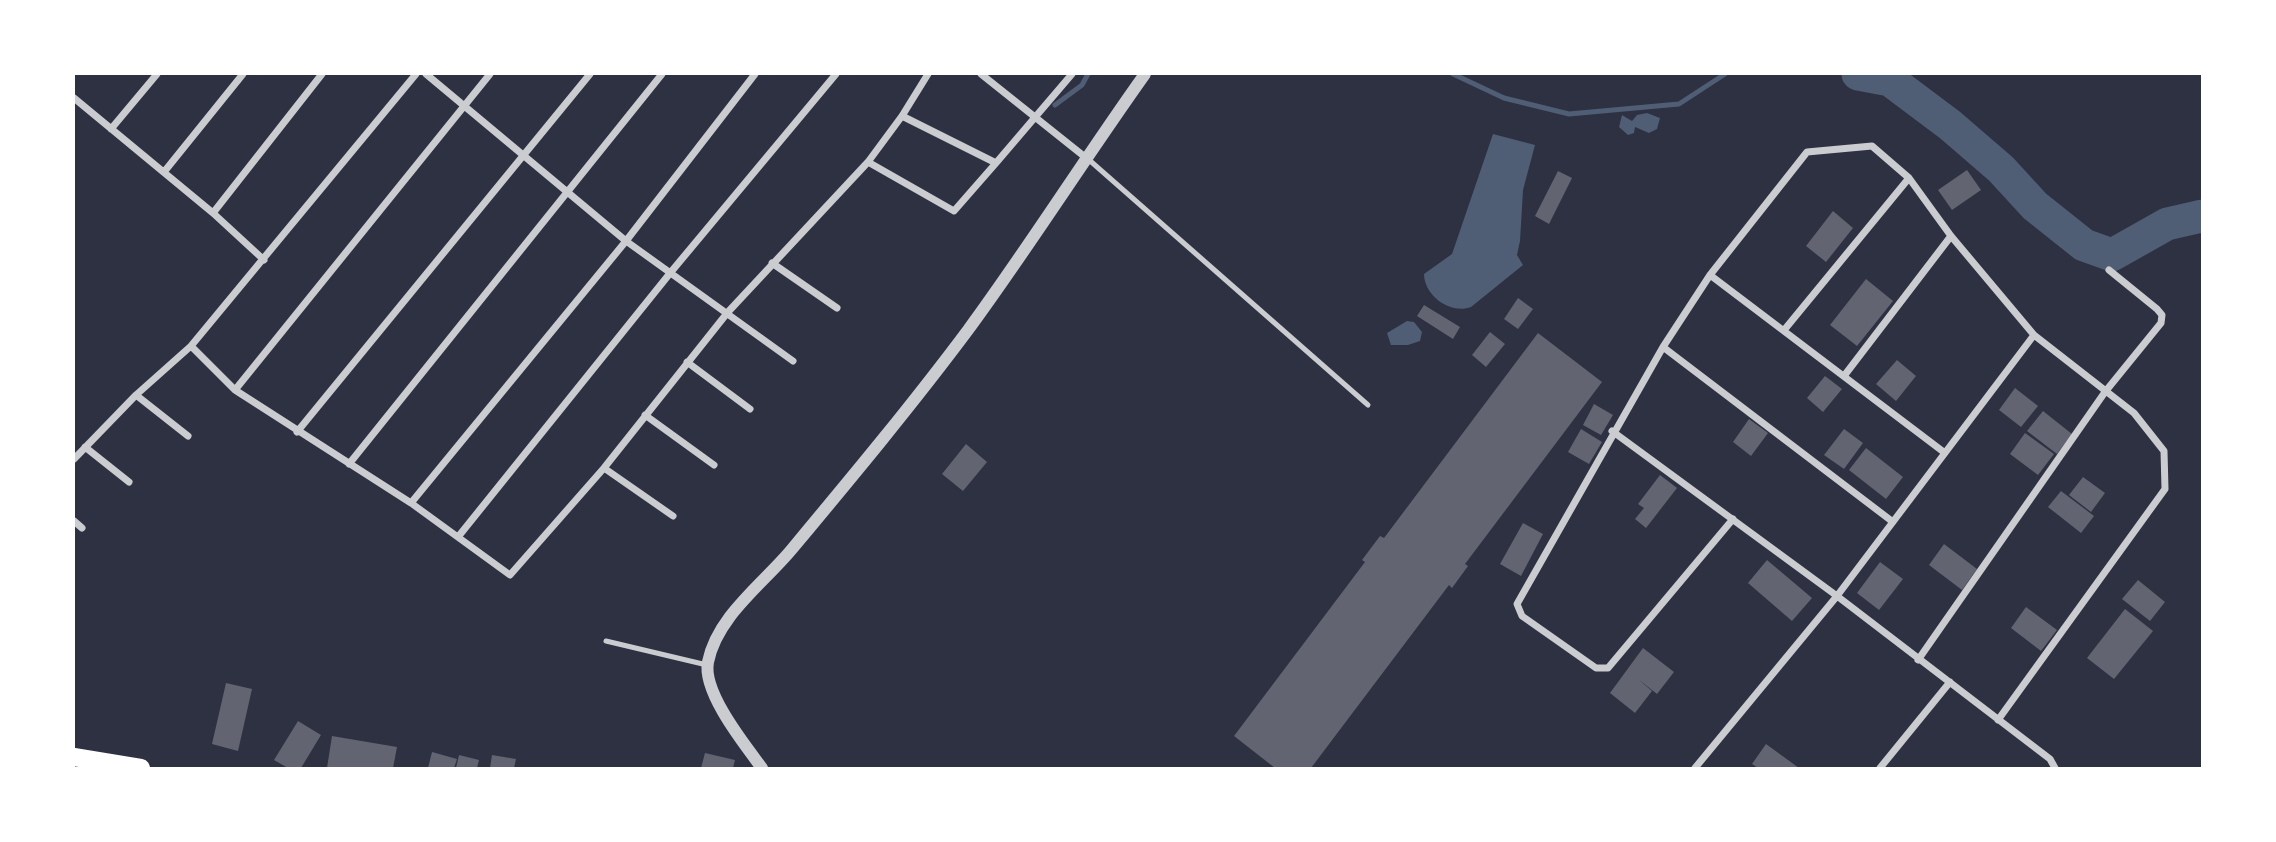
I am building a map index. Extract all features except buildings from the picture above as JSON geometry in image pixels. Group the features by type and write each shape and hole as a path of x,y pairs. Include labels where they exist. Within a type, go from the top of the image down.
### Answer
{"main road":[{"path":"74,757 141,768"}],"street":[{"path":"111,129 157,74"},
{"path":"164,172 243,74"},
{"path":"213,213 322,74"},
{"path":"74,459 136,395 191,346 416,74"},
{"path":"426,74 626,240 793,361"},
{"path":"235,390 490,74"},
{"path":"296,432 590,74"},
{"path":"349,464 662,74"},
{"path":"411,503 626,240 755,74"},
{"path":"458,537 671,272 836,74"},
{"path":"191,346 235,390 296,432 411,503 510,575 604,468 728,312 867,162 902,116 928,74"},
{"path":"981,74 1085,157"},
{"path":"867,162 954,211 1072,74"},
{"path":"762,768 732,728 715,693 707,665 726,622 868,458 968,329 1145,74"},
{"path":"74,98 213,213 264,260"},
{"path":"902,116 996,163"},
{"path":"1733,519 1608,668 1596,668 1522,616 1517,604 1612,431 1710,275 1807,152 1872,146 1909,178 1951,236 2034,335 2134,413 2164,451 2165,489 1998,720"},
{"path":"1785,329 1909,178"},
{"path":"1844,376 1951,236"},
{"path":"772,263 837,308"},
{"path":"1918,660 2105,392 2161,323 2162,315 2109,270"},
{"path":"1710,275 1785,329 1945,453"},
{"path":"1695,768 1837,596 2034,335"},
{"path":"1663,347 1893,522"},
{"path":"687,362 750,409"},
{"path":"136,395 188,436"},
{"path":"645,415 713,465"},
{"path":"1612,431 1837,596 2050,759 2055,768"},
{"path":"85,447 129,482"},
{"path":"604,468 673,516"},
{"path":"74,521 82,528"},
{"path":"1880,768 1950,682"}],"lane":[{"path":"1085,157 1368,405"},
{"path":"606,641 707,665"}],"water":[{"path":"1647,113 1660,118 1657,129 1649,133 1635,127 1634,133 1628,135 1619,127 1622,115 1632,121 1637,115"},
{"path":"1493,134 1535,145 1523,190 1517,255 1523,265 1471,307 1455,308 1433,296 1425,282 1424,274 1452,254"},
{"path":"1407,321 1414,322 1422,332 1420,341 1408,345 1391,345 1387,333"}],"waterway":[{"path":"1055,105 1082,85 1088,74"},
{"path":"1453,74 1504,98 1569,114 1679,104 1725,74"},
{"path":"1858,74 1890,80 1950,125 2001,169 2035,206 2084,245 2112,255 2167,224 2202,216"}]}
